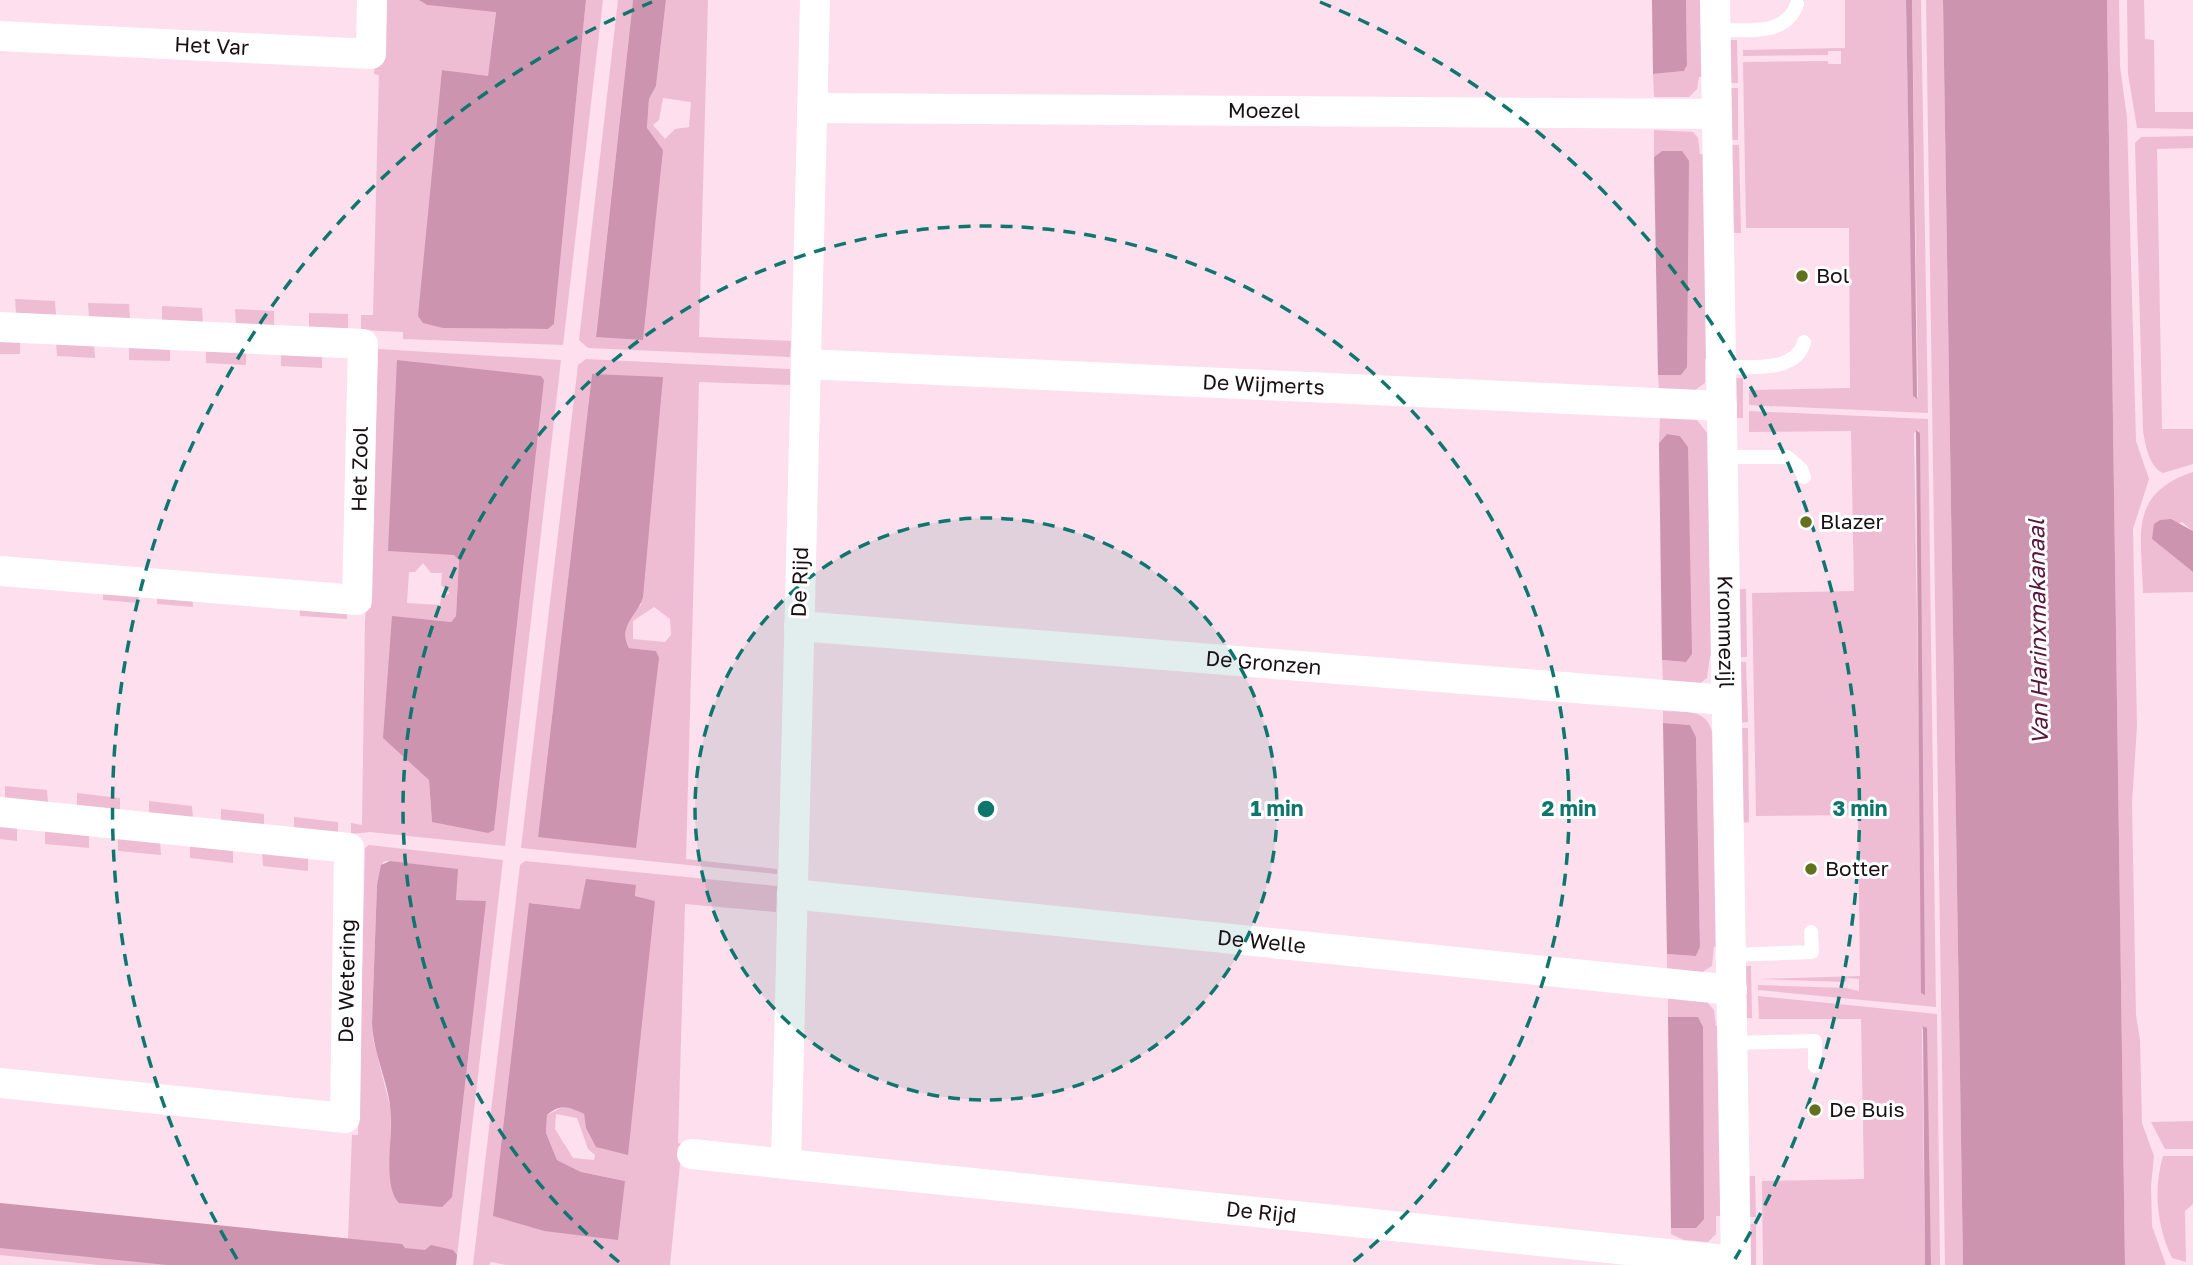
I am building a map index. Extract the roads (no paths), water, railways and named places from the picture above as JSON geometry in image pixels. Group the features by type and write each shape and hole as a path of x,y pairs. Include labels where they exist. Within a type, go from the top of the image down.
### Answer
{"street":[{"name":"Het Var","path":"0,36 371,54 372,0"},
{"name":"De Rijd","path":"786,1164 815,0"},
{"name":"Krommezijl","path":"1715,0 1736,1263"},
{"name":"Moezel","path":"812,108 1717,114"},
{"name":"Het Zool","path":"0,327 363,344 357,600 0,571"},
{"name":"De Wijmerts","path":"806,364 1722,406"},
{"name":"De Gronzen","path":"799,626 1726,700"},
{"name":"De Wetering","path":"0,812 349,848 345,1118 0,1083"},
{"name":"De Welle","path":"792,894 1732,990"},
{"name":"De Rijd","path":"692,1154 1736,1263"}],"lane":[{"path":"1715,30 1773,29 1788,20 1797,4"},
{"path":"1721,367 1787,362 1798,355 1804,342"},
{"path":"1723,457 1779,454 1795,462 1804,477"},
{"path":"1731,955 1812,952 1811,932"},
{"path":"1733,1043 1815,1041 1815,1066"}],"water":[{"path":"419,0 586,0 554,324 548,329 443,328 423,323 418,316 442,70 488,76 496,12 427,5"},
{"path":"633,0 666,0 656,86 649,99 647,128 663,150 643,340 596,337"},
{"path":"1652,0 1686,0 1687,65 1684,71 1653,74"},
{"path":"1906,0 1912,0 1917,399 1913,396"},
{"name":"Van Harinxmakanaal","path":"1943,0 2107,0 2125,1265 1963,1265"},
{"path":"1662,151 1682,151 1689,161 1687,367 1681,375 1658,375 1654,157"},
{"path":"397,360 541,376 544,380 494,830 488,833 432,822 429,780 383,738 392,616 451,622 456,616 459,560 454,555 388,551"},
{"path":"592,374 663,377 643,597 625,633 629,648 656,651 659,658 636,848 538,837"},
{"path":"1916,430 1920,433 1925,995 1921,993"},
{"path":"1667,434 1680,436 1688,447 1692,654 1686,662 1662,660 1659,443"},
{"path":"2171,519 2193,531 2193,572 2152,539 2154,524 2160,520"},
{"path":"1663,723 1690,725 1696,737 1700,947 1696,956 1667,954"},
{"path":"390,861 458,869 456,900 486,901 452,1197 442,1207 399,1203 391,1187 390,1107 372,1023 377,885 381,865"},
{"path":"586,879 636,885 635,896 655,901 628,1155 596,1147 586,1128 584,1114 565,1107 547,1115 546,1133 557,1160 581,1172 625,1181 618,1240 544,1231 493,1216 529,903 580,909"},
{"path":"1668,1017 1698,1017 1703,1027 1704,1219 1696,1228 1671,1228"},
{"path":"1923,1026 1927,1028 1931,1265 1925,1265"},
{"path":"0,1203 402,1244 405,1248 425,1250 431,1245 453,1250 457,1255 456,1265 167,1265 0,1248"}],"place":[{"name":"Bol","path":"1802,276"},
{"name":"Blazer","path":"1806,522"},
{"name":"Botter","path":"1811,869"},
{"name":"De Buis","path":"1815,1110"}]}
